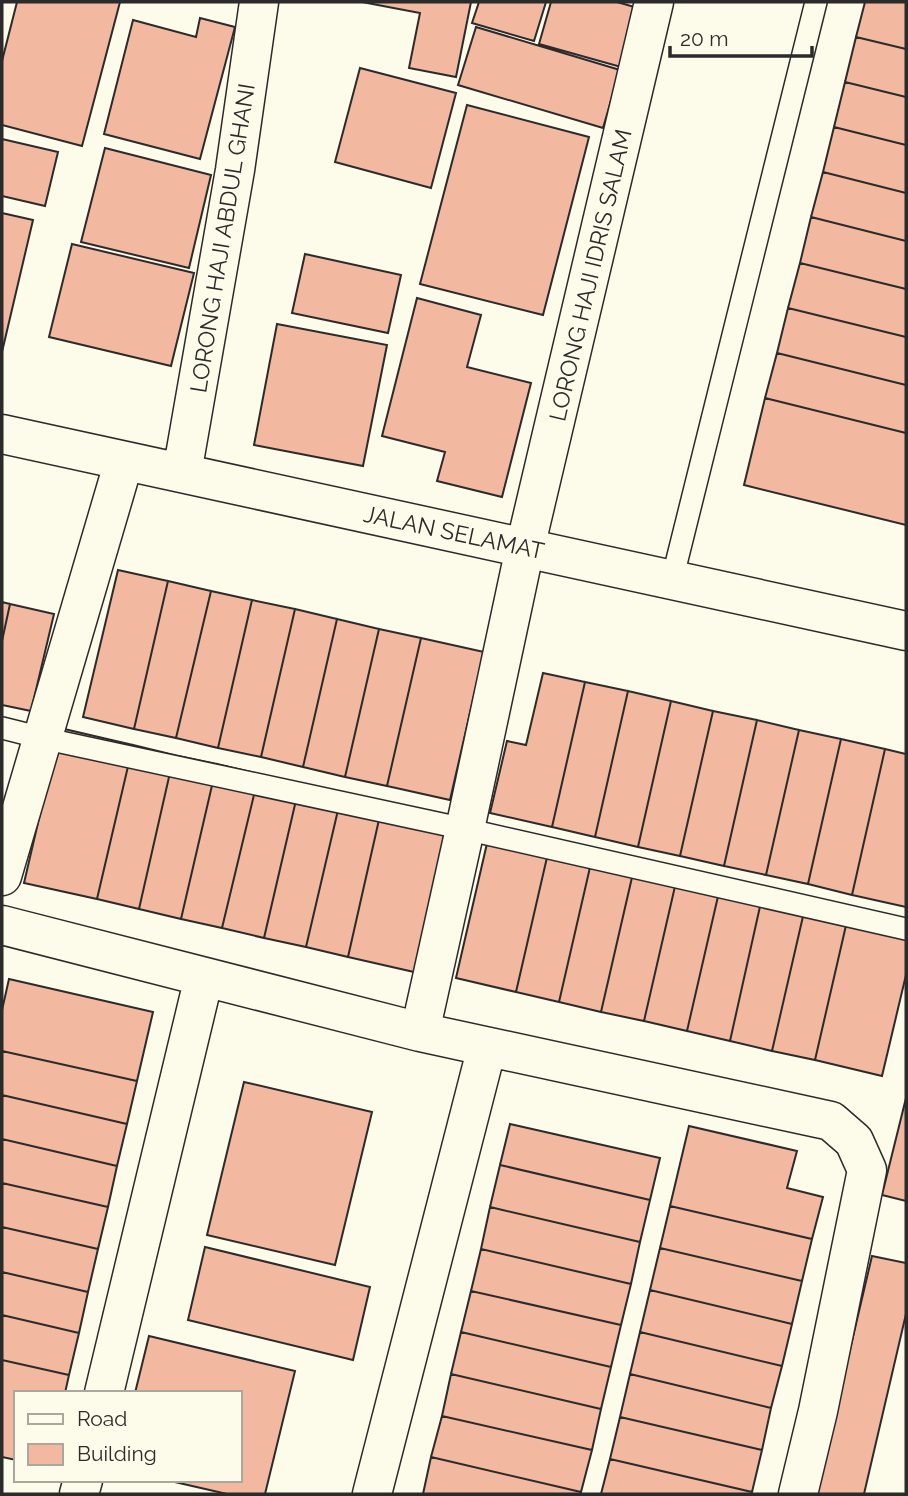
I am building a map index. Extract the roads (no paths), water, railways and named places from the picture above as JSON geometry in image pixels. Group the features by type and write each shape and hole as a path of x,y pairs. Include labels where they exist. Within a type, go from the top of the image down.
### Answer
{"street":[{"name":"LORONG HAJI ABDUL GHANI","path":"181,474 235,170 260,2"},
{"name":"LORONG HAJI IDRIS SALAM","path":"419,1032 525,548 654,2"},
{"name":"JALAN SELAMAT","path":"2,434 906,631"},
{"path":"2,876 124,461"},
{"path":"2,925 419,1032 831,1121 854,1141 867,1170 818,1411 798,1494"},
{"path":"104,1391 204,977"},
{"path":"372,1494 487,1047"}],"lane":[{"path":"673,580 816,2"},
{"path":"2,728 906,929"}]}
